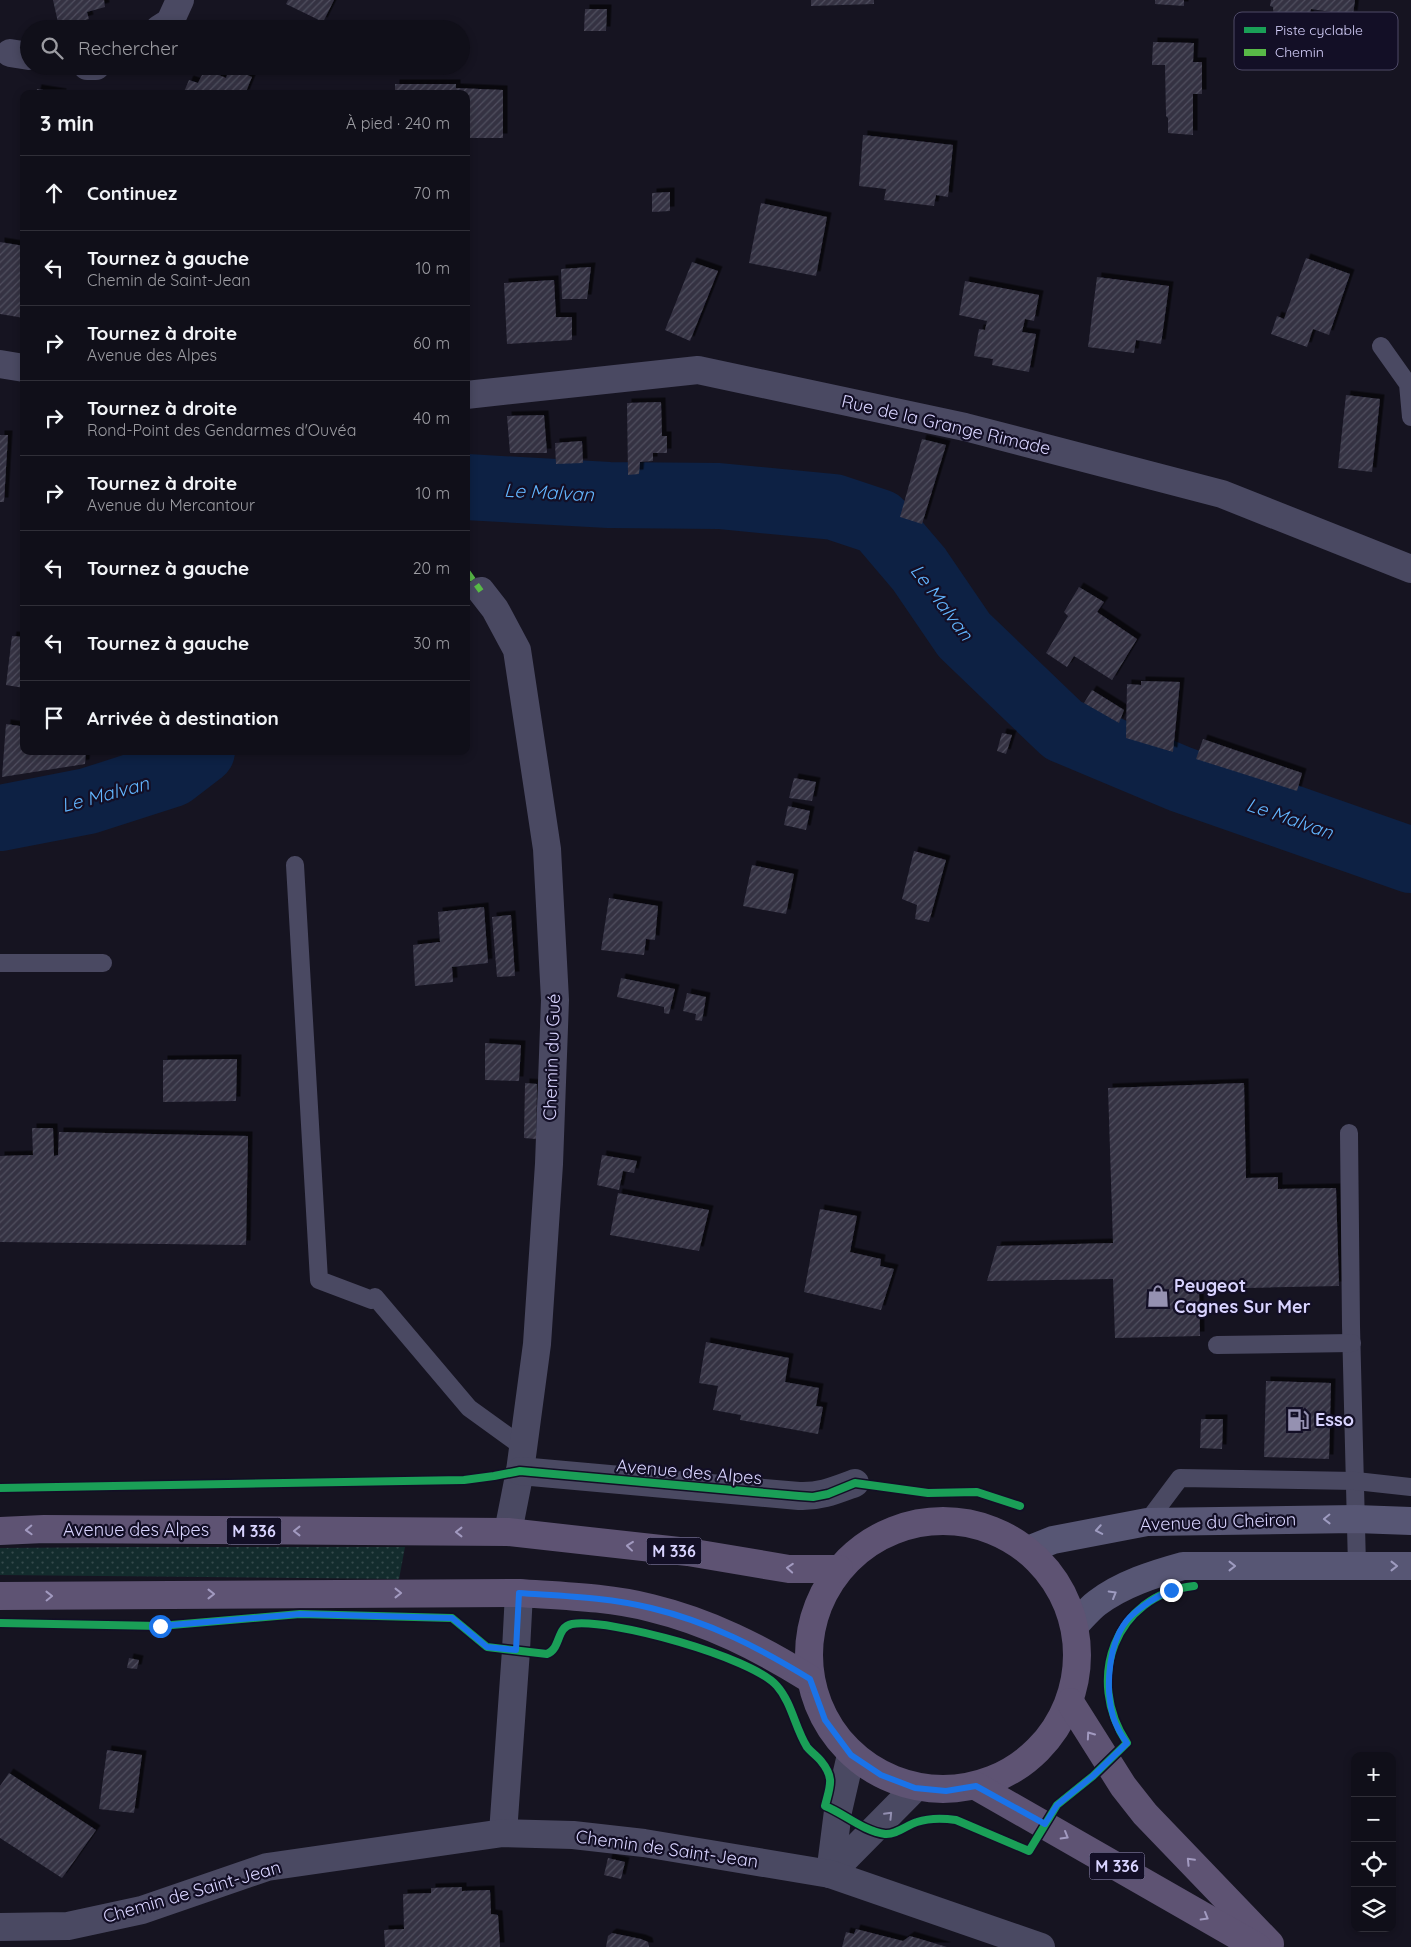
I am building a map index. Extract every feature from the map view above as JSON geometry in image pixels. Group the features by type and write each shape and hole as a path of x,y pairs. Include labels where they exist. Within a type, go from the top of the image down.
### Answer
{"main road":[{"name":"Avenue du Cheiron","path":"1028,1550 1053,1540 1147,1522 1356,1519 1411,1521"},
{"path":"951,1520 992,1529 1028,1550 1058,1583 1075,1625 1078,1664 1070,1702 1048,1740 1016,1769 976,1786 946,1791 915,1788 881,1775 851,1755 825,1720 810,1679 808,1650 812,1621 823,1594 839,1569 870,1541 909,1524 926,1522 951,1520"},
{"name":"Avenue des Alpes","path":"0,1530 508,1532 688,1552 789,1569 839,1569"},
{"path":"1075,1625 1097,1603 1121,1589 1154,1574 1183,1566 1411,1566"},
{"path":"0,1596 519,1593 586,1598 640,1606 688,1618 733,1636 810,1679"},
{"path":"1070,1702 1122,1786 1145,1814 1273,1947"},
{"name":"M 336","path":"976,1786 1257,1947"}],"street":[{"path":"171,20 180,0"},
{"path":"0,364 20,367"},
{"name":"Rue de la Grange Rimade","path":"470,395 698,370 965,427 1222,494 1411,568"},
{"name":"Chemin du Gué","path":"481,591 495,609 517,650 547,849 555,1000 549,1164 537,1335 521,1459 508,1532"},
{"name":"Avenue des Alpes","path":"521,1459 813,1496 828,1494 855,1483"},
{"path":"503,1834 519,1593"},
{"path":"830,1874 838,1811 851,1755"},
{"path":"830,1874 915,1788"},
{"name":"Chemin de Saint-Jean","path":"0,1927 68,1926 142,1910 267,1867 503,1834 573,1835 644,1843 830,1874 1041,1947"}],"lane":[{"path":"1381,346 1408,384 1411,417"},
{"path":"295,865 319,1280 372,1300 375,1297 468,1408 521,1459"},
{"path":"0,963 103,963"},
{"path":"1349,1134 1357,1566"},
{"path":"1217,1345 1352,1343"},
{"path":"1147,1522 1180,1478 1356,1481 1411,1487"}],"green space":[{"path":"405,1547 399,1579 0,1575 0,1548"}],"building":[{"path":"53,0 104,0 105,7 87,12 89,19 57,20"},
{"path":"288,0 334,0 324,20 319,20 286,4"},
{"path":"811,0 874,0 874,4 811,6"},
{"path":"1155,0 1184,0 1184,6 1155,4"},
{"path":"1271,0 1355,0 1353,12 1332,12 1311,9 1310,12 1273,12 1273,7 1270,6"},
{"path":"585,9 607,9 606,31 584,31"},
{"path":"1153,42 1194,43 1193,62 1202,62 1202,94 1193,94 1193,135 1168,133 1165,65 1152,65"},
{"path":"202,75 219,75 226,78 227,75 247,75 252,77 247,90 185,90 189,80 198,83"},
{"path":"395,84 456,84 456,88 503,90 503,138 470,138 470,90 395,90"},
{"path":"863,135 953,145 948,197 936,195 934,206 884,200 886,189 859,186"},
{"path":"670,192 670,211 652,212 652,193"},
{"path":"761,203 827,217 816,276 749,263"},
{"path":"0,242 20,245 20,317 0,314"},
{"path":"1306,258 1350,274 1329,335 1313,329 1307,347 1271,334 1277,316 1284,319"},
{"path":"692,262 718,271 690,341 665,330"},
{"path":"591,267 587,299 562,299 561,269"},
{"path":"1097,277 1169,286 1161,344 1136,340 1134,353 1088,347"},
{"path":"554,280 556,317 572,317 572,340 507,344 504,283"},
{"path":"965,281 1039,295 1034,321 1025,319 1022,332 1036,334 1029,372 992,365 993,359 974,356 979,329 985,330 987,321 959,315"},
{"path":"1346,395 1380,399 1372,472 1338,468"},
{"path":"661,402 662,436 667,436 667,453 653,453 653,461 640,462 639,474 628,475 627,403"},
{"path":"544,415 547,453 510,453 507,416"},
{"path":"0,435 8,435 4,502 0,502"},
{"path":"922,439 946,445 922,524 900,517"},
{"path":"582,441 583,463 556,464 555,443"},
{"path":"1079,587 1104,602 1097,612 1137,639 1112,680 1074,656 1067,667 1046,653 1068,616 1064,612"},
{"path":"12,636 20,637 20,687 6,685"},
{"path":"1141,681 1180,682 1173,752 1126,738 1127,684 1141,685"},
{"path":"1092,690 1124,710 1119,723 1084,703"},
{"path":"6,724 20,726 20,755 86,755 85,764 2,777"},
{"path":"1002,733 1012,735 1006,754 997,751"},
{"path":"1203,739 1302,773 1297,791 1196,759"},
{"path":"794,778 816,782 812,801 789,798"},
{"path":"788,806 810,811 806,830 784,825"},
{"path":"914,851 946,860 929,922 915,919 917,905 902,899"},
{"path":"752,865 794,874 786,914 743,906"},
{"path":"609,898 658,906 655,940 646,939 644,955 601,950"},
{"path":"484,907 488,963 452,967 453,982 415,986 413,945 440,942 438,912"},
{"path":"511,915 515,976 497,977 492,917"},
{"path":"621,978 675,989 669,1014 664,1013 664,1007 617,997"},
{"path":"687,993 706,997 702,1021 695,1020 696,1014 683,1011"},
{"path":"485,1043 521,1045 519,1081 485,1080"},
{"path":"237,1059 236,1101 163,1102 163,1060"},
{"path":"525,1083 537,1084 536,1139 524,1138"},
{"path":"1244,1083 1246,1178 1278,1177 1278,1189 1336,1188 1339,1286 1199,1289 1200,1336 1115,1338 1113,1279 987,1281 997,1246 1113,1243 1108,1088"},
{"path":"32,1128 53,1128 54,1156 58,1155 59,1132 248,1136 246,1245 0,1242 0,1156 33,1155"},
{"path":"602,1155 637,1161 634,1173 623,1171 619,1190 597,1185"},
{"path":"618,1193 709,1210 699,1251 610,1235"},
{"path":"820,1209 857,1216 850,1252 881,1259 880,1266 894,1269 881,1310 804,1292"},
{"path":"706,1342 789,1358 785,1382 819,1388 816,1406 823,1407 818,1434 740,1420 741,1415 713,1410 718,1386 699,1383"},
{"name":"Esso","path":"1266,1381 1331,1383 1329,1459 1264,1457"},
{"path":"1201,1419 1223,1419 1222,1449 1200,1448"},
{"path":"129,1658 139,1660 137,1669 127,1668"},
{"path":"107,1750 142,1755 134,1813 99,1809"},
{"path":"9,1773 96,1830 62,1878 0,1838 0,1786"},
{"path":"608,1858 625,1862 621,1879 604,1875"},
{"path":"462,1887 462,1891 490,1890 491,1914 498,1915 500,1947 385,1947 384,1930 404,1929 403,1894 431,1893 431,1888"},
{"path":"856,1929 903,1941 910,1936 947,1947 842,1947 846,1932 854,1934"},
{"path":"612,1933 641,1939 648,1942 649,1947 606,1947 608,1936"}],"waterway":[{"name":"Le Malvan","path":"470,487 609,495 719,496 834,507 879,522 919,569 964,635 1063,730 1180,779 1411,860"},
{"name":"Le Malvan","path":"0,818 88,801 172,774 197,755"}],"marked path":[{"path":"470,576 481,591"}],"cycle path":[{"path":"0,1488 464,1480 520,1471 813,1497 828,1494 855,1483 928,1493 977,1492 1020,1506"},
{"path":"0,1623 160,1626 300,1614 452,1618 487,1647 547,1654 555,1648 563,1629 572,1624 617,1627 647,1633 711,1652 740,1663 763,1675 777,1686 790,1708 807,1747 821,1761 828,1772 830,1782 825,1806 862,1826 885,1834 893,1833 913,1823 926,1820 956,1820 1029,1851 1057,1805 1093,1776 1127,1743 1115,1719 1108,1693 1109,1668 1115,1644 1127,1623 1144,1605 1166,1593 1194,1586"}],"place":[{"name":"Peugeot Cagnes Sur Mer","path":"1158,1296"},
{"name":"Esso","path":"1298,1420"}],"route":[{"path":"160,1626 300,1614 358,1614 452,1618 487,1647 516,1650 519,1593 586,1598 649,1607 688,1618 733,1636 778,1659 810,1679 825,1720 851,1755 881,1775 915,1788 946,1791 976,1786 1034,1820 1045,1824 1057,1805 1093,1776 1127,1743 1118,1730 1110,1700 1108,1682 1115,1644 1120,1631 1129,1618 1144,1605 1171,1590"}]}
